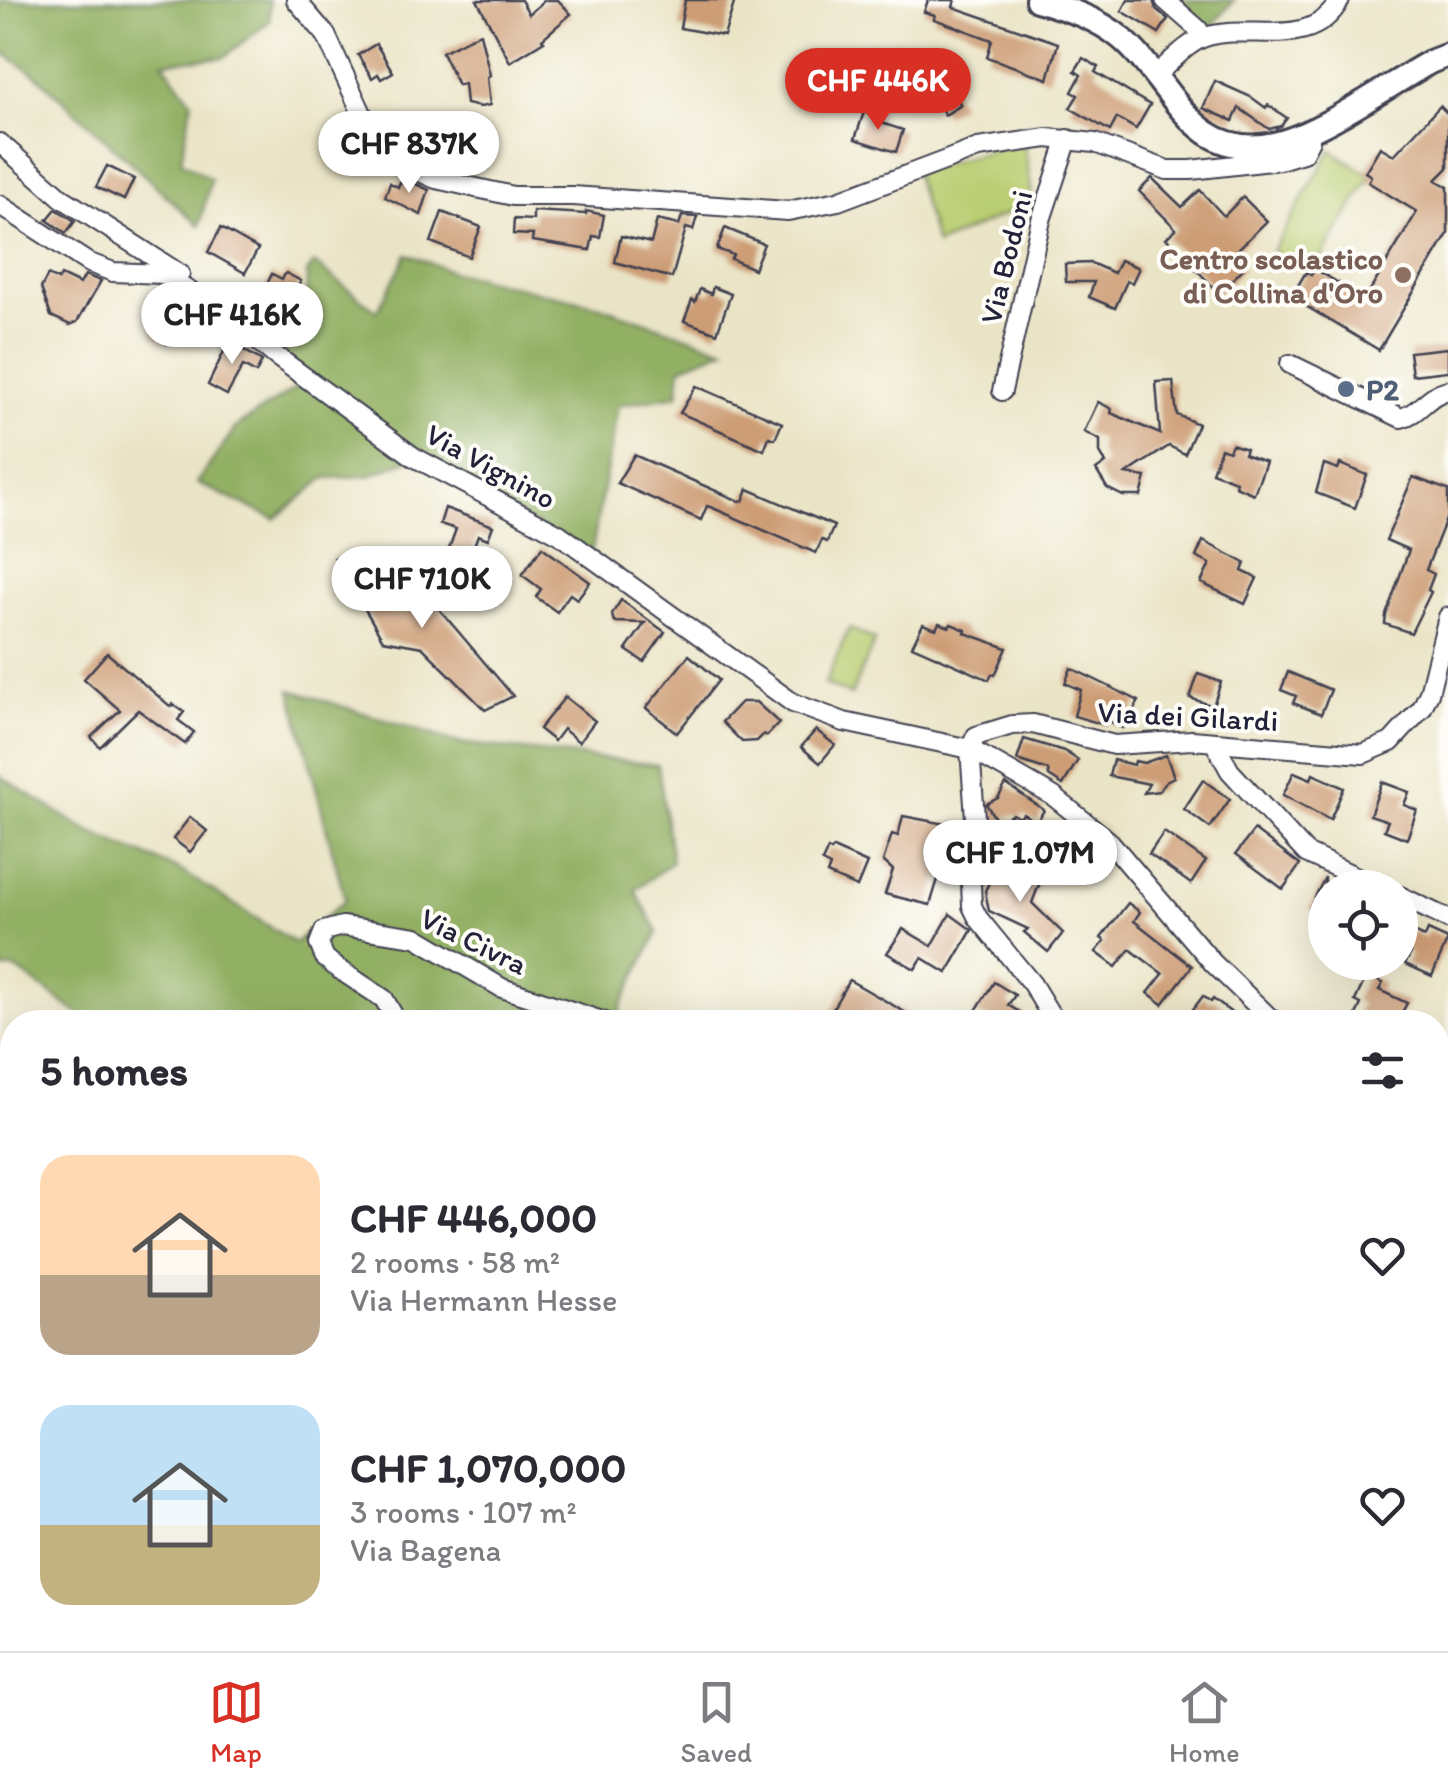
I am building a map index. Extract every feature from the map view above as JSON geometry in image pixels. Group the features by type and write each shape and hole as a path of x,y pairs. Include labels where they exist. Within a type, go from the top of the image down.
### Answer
{"street":[{"path":"296,0 326,35 365,120 382,146 422,174 526,198 573,196 788,211 838,200 978,148 1047,138 1068,139 1095,143 1166,170 1191,170 1280,160 1303,153 1310,140 1308,132"},
{"path":"1038,0 1107,28 1156,75 1184,114 1216,139 1244,147 1276,144 1308,132 1448,55"},
{"path":"1164,0 1198,29 1202,38"},
{"path":"1156,75 1202,38 1306,31 1326,18 1340,0"},
{"name":"Via Bodoni","path":"1002,390 1041,220 1068,139"},
{"path":"0,143 62,198 213,295 224,313"},
{"name":"Via Vignino","path":"0,205 87,262 113,272 162,274 224,313 276,356 414,456 559,534 793,702 844,722 970,749 1044,790 1092,824 1126,858 1226,977 1261,1010"},
{"path":"1290,364 1401,418 1408,417 1432,395 1448,390"},
{"name":"Via dei Gilardi","path":"970,749 981,733 1033,724 1114,746 1182,740 1352,756 1391,742 1413,722 1429,694 1448,617"},
{"path":"1214,742 1230,771 1306,853 1342,870"},
{"path":"970,749 976,832 972,906 1048,1010"},
{"path":"1418,904 1448,918"},
{"name":"Via Civra","path":"390,1010 384,998 325,958 319,944 324,932 342,926 416,938 502,988 569,1010"}],"green space":[{"path":"0,0 269,0 270,21 224,57 163,62 192,102 181,161 211,179 199,226 35,74 0,51"},
{"path":"1165,0 1234,0 1202,38"},
{"path":"1024,141 1033,202 936,245 914,172"},
{"path":"1331,150 1371,176 1311,275 1272,252"},
{"path":"407,254 453,272 600,306 725,349 681,367 678,395 618,405 591,556 414,457 369,476 325,478 275,519 197,483 236,427 308,380 276,356 306,304 307,273 314,263 377,311"},
{"path":"849,628 875,640 851,695 825,684"},
{"path":"291,690 458,743 658,765 672,862 635,890 658,932 621,1010 73,1010 16,969 0,969 0,776 89,832 180,870 295,943 345,900"}],"building":[{"path":"477,0 521,0 529,14 545,0 558,0 571,14 544,41 510,62"},
{"path":"685,0 735,0 724,36 680,28"},
{"path":"928,0 955,0 953,7 1058,43 1048,79 987,57 992,40 934,19 935,15 924,12"},
{"path":"1128,0 1153,0 1156,9 1168,19 1159,33 1122,11"},
{"path":"480,33 490,75 490,105 480,107 466,104 464,84 458,85 442,52"},
{"path":"376,44 393,72 381,79 378,74 372,78 358,55"},
{"path":"1083,58 1098,67 1095,72 1150,105 1136,129 1117,118 1110,131 1070,108 1078,95 1072,92 1081,75 1075,71"},
{"path":"1215,81 1287,118 1281,126 1269,129 1239,108 1233,121 1203,108"},
{"path":"947,82 961,105 945,115 931,92"},
{"path":"1440,106 1448,114 1448,168 1436,180 1448,187 1448,234 1379,350 1291,297 1306,272 1311,275 1315,269 1365,299 1417,212 1368,182 1371,176 1365,172 1380,147 1394,155"},
{"path":"864,112 879,117 878,122 903,130 896,152 855,139"},
{"path":"107,166 134,179 124,200 96,187"},
{"path":"1152,178 1182,207 1200,190 1224,216 1243,197 1267,221 1231,256 1243,269 1219,293 1166,238 1176,229 1139,191"},
{"path":"409,181 429,190 421,215 385,197 390,183 408,186"},
{"path":"56,209 75,221 66,233 47,220"},
{"path":"533,211 604,215 600,237 593,236 590,250 532,241 533,235 513,234 514,219 533,220"},
{"path":"442,212 481,227 469,257 431,242"},
{"path":"682,216 697,217 693,230 686,228 672,278 615,262 621,236 651,243 657,220 679,225"},
{"path":"221,228 258,249 245,273 208,252"},
{"path":"725,228 764,244 754,269 717,249"},
{"path":"1120,260 1139,268 1132,283 1127,281 1115,308 1089,297 1094,282 1066,282 1065,264 1091,263 1114,273"},
{"path":"286,273 301,281 291,299 264,290 272,274 282,279"},
{"path":"48,275 58,280 61,275 80,284 85,275 101,281 77,322 70,325 51,316 41,288"},
{"path":"158,287 229,334 222,346 181,322 167,344 152,334 164,316 148,307"},
{"path":"713,287 731,294 717,333 684,321 700,289 711,294"},
{"path":"229,341 262,361 256,373 243,366 227,395 208,385"},
{"path":"1448,348 1448,371 1412,375 1409,352"},
{"path":"1173,381 1177,415 1198,424 1185,454 1169,446 1126,474 1146,477 1141,496 1123,496 1107,488 1096,470 1106,463 1100,453 1100,440 1084,432 1098,402 1112,409 1111,413 1160,434 1156,382"},
{"path":"696,386 782,423 775,439 769,437 764,450 680,413"},
{"path":"1232,444 1246,449 1244,454 1266,462 1254,494 1235,486 1236,481 1212,472 1221,448 1229,451"},
{"path":"634,455 739,501 743,501 748,489 834,526 827,542 822,540 816,553 707,506 701,520 617,483"},
{"path":"1324,464 1338,469 1340,464 1367,475 1355,508 1316,493"},
{"path":"1413,477 1448,490 1448,514 1426,570 1434,574 1428,590 1431,592 1411,633 1385,624 1409,550 1386,540"},
{"path":"445,508 493,526 488,539 478,535 468,562 447,554 456,529 440,524"},
{"path":"1203,541 1245,563 1242,571 1257,578 1245,604 1201,583 1210,564 1196,557"},
{"path":"542,547 590,582 577,599 570,594 557,612 536,597 541,589 522,575"},
{"path":"370,555 403,605 439,609 513,696 485,710 422,647 383,640 335,558"},
{"path":"621,600 665,632 644,662 626,650 645,623 615,622 612,614"},
{"path":"939,623 949,627 951,624 1007,648 995,675 989,680 912,646 923,624 936,629"},
{"path":"107,653 171,707 173,704 184,712 178,720 194,732 185,744 138,710 100,747 91,737 120,710 84,679"},
{"path":"689,655 719,680 677,733 646,708"},
{"path":"1071,668 1139,701 1123,728 1107,720 1105,725 1074,716 1081,690 1065,683"},
{"path":"1288,672 1331,690 1321,714 1293,703 1296,696 1281,690"},
{"path":"1198,674 1221,682 1213,706 1190,698"},
{"path":"565,697 595,721 579,742 563,729 554,741 539,729"},
{"path":"741,702 756,702 779,723 767,736 742,742 722,722"},
{"path":"816,730 835,745 820,763 801,747"},
{"path":"1024,739 1064,751 1078,760 1063,785 1049,776 1048,770 1017,760"},
{"path":"1166,755 1174,777 1159,791 1144,793 1149,784 1109,776 1113,760 1134,765 1135,761 1144,763"},
{"path":"1294,772 1311,779 1313,774 1344,788 1330,820 1283,795"},
{"path":"1203,780 1230,799 1210,828 1184,809"},
{"path":"1382,782 1409,792 1404,805 1417,810 1407,839 1384,830 1388,821 1370,815"},
{"path":"1006,784 1044,810 1037,822 1023,814 1020,818 1013,814 998,823 986,804 998,798"},
{"path":"903,816 956,826 944,873 939,876 930,905 885,894 893,870 883,861 892,834 898,836"},
{"path":"190,817 207,831 190,852 173,839"},
{"path":"1254,830 1300,865 1283,889 1236,854"},
{"path":"1164,832 1206,861 1191,884 1149,854"},
{"path":"828,849 867,863 857,887 827,874 830,866 822,862"},
{"path":"999,862 1040,882 1032,903 1063,933 1048,952 1024,932 1028,929 989,911 985,891"},
{"path":"1128,903 1140,912 1134,921 1192,966 1163,1004 1148,993 1163,974 1130,949 1116,967 1096,952 1105,941 1101,938"},
{"path":"950,914 972,930 947,973 922,958 915,969 887,953 903,929 932,946"},
{"path":"1428,930 1448,939 1432,976 1418,970 1418,934 1425,937"},
{"path":"849,980 901,1010 832,1010"},
{"path":"1365,980 1383,983 1379,990 1407,1003 1403,1010 1358,1010 1361,1004 1355,1001"},
{"path":"994,982 1015,995 1008,1005 1016,1010 976,1010"},
{"path":"1203,996 1228,1010 1192,1010"}],"place":[{"name":"Centro scolastico di Collina d'Oro","path":"1403,275"},
{"name":"P2","path":"1346,389"}]}
